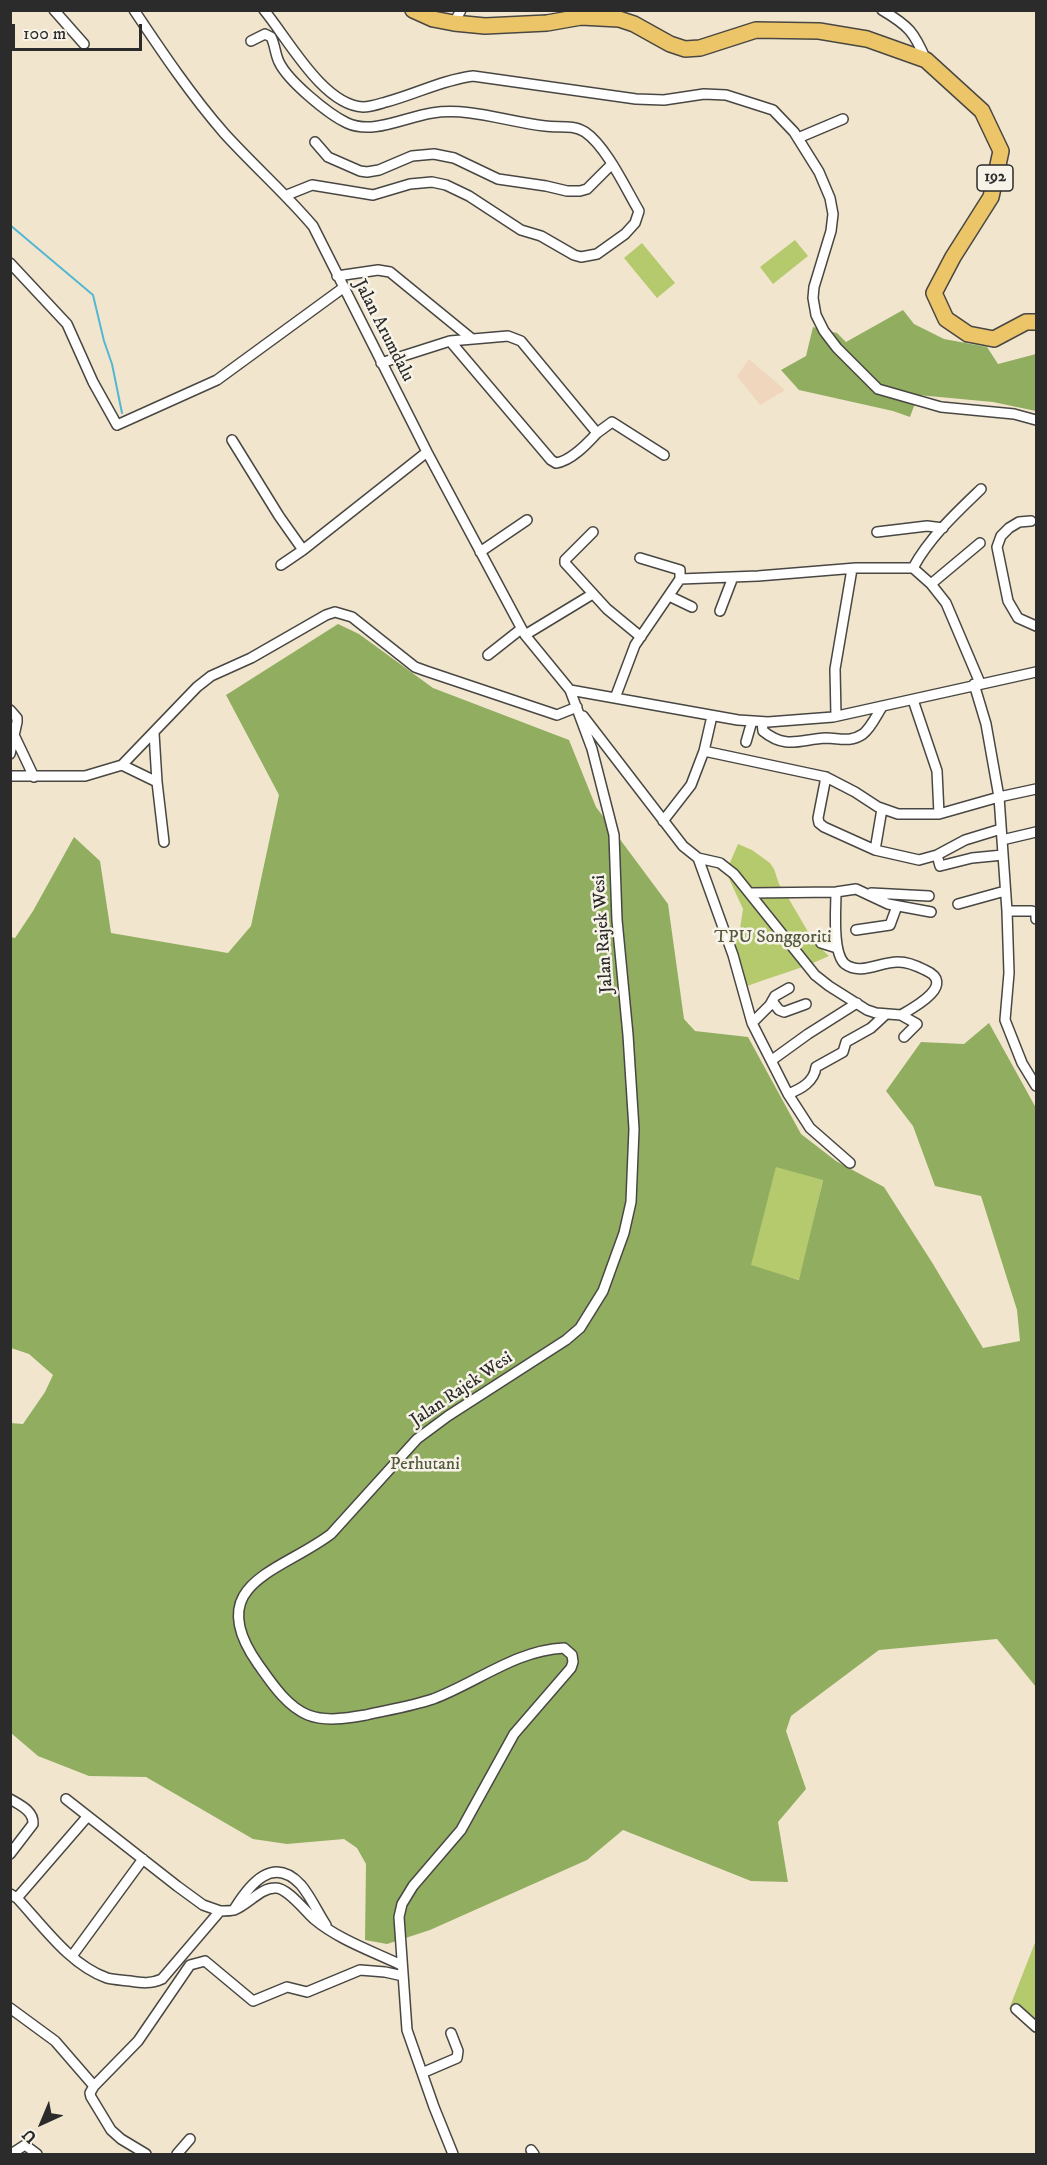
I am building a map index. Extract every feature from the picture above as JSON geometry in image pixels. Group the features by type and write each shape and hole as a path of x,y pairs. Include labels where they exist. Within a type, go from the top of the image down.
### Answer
{"main road":[{"name":"192","path":"413,10 433,19 457,17 485,26 547,23 581,17 620,19 685,49 700,48 756,30 819,31 867,39 926,60 982,111 1001,152 991,197 934,293 946,319 968,334 994,339 1026,322 1036,322"}],"street":[{"path":"54,10 84,44"},
{"name":"Jalan Arumdalu","path":"134,10 168,60 224,132 287,195 313,226 427,452 523,632 570,690"},
{"path":"264,10 316,78 332,95 351,105 364,107 387,102 434,84 473,76 636,99 664,100 704,94 726,95 773,110 798,138 819,172 831,198 833,214 831,231 814,287 813,298 816,315 824,331 837,348 878,389 941,406 1014,414 1036,420"},
{"path":"882,10 909,28 918,40 926,60"},
{"path":"251,41 265,34 271,36 279,62 287,73 328,111 348,123 366,128 434,112 454,112 546,126 569,126 584,131 612,164 639,211 639,215 626,234 597,254 587,256 574,255 541,236 521,230 470,196 446,185 432,182 410,184 373,195 312,185 287,195"},
{"path":"798,138 843,119"},
{"path":"315,142 328,157 360,171 379,170 412,156 434,154 454,158 498,179 567,191 587,189 612,164"},
{"path":"10,263 67,324 93,382 117,425 217,380 343,288"},
{"path":"337,276 378,270 390,272 471,339"},
{"path":"381,363 450,341 508,336 521,341 597,433"},
{"path":"450,341 551,460 556,463 571,457 597,433 612,423 664,455"},
{"path":"232,440 303,550"},
{"path":"281,565 427,452"},
{"path":"913,568 921,554 943,528 981,489"},
{"path":"480,552 527,520"},
{"path":"1031,521 1019,522 1009,528 1001,536 997,547 1008,601 1018,618 1036,626"},
{"path":"877,532 927,526 943,528"},
{"path":"593,532 565,560 565,563 591,595 641,637"},
{"path":"931,584 980,543"},
{"path":"615,698 635,645 680,579 680,570 640,558"},
{"path":"836,716 835,669 852,568"},
{"path":"680,579 852,568 913,568 931,584 946,603 977,684 999,797 1009,973 1005,1020 1022,1063 1036,1086"},
{"path":"720,611 732,577"},
{"path":"488,654 591,595"},
{"path":"669,596 692,607"},
{"path":"10,776 85,776 122,765 196,687 211,676 251,658 335,612 352,617 415,667 557,715 578,710 683,846 698,858 720,863 734,874 815,975 828,986 867,1010 885,1015 901,1015 917,1024 904,1037"},
{"path":"570,690 712,716 757,721 836,716 1036,672"},
{"name":"Jalan Rajek Wesi","path":"453,2154 407,2030 399,1917 402,1904 413,1886 461,1830 514,1734 571,1668 572,1654 564,1647 550,1649 507,1664 433,1699 355,1717 326,1719 301,1711 274,1688 242,1638 237,1615 240,1604 254,1581 317,1545 331,1534 410,1447 432,1428 566,1340 580,1328 603,1291 624,1233 631,1202 634,1129 617,920 614,835 600,776 570,690"},
{"path":"914,700 937,771 939,814"},
{"path":"757,721 763,731 777,740 806,742 829,738 847,740 861,736 882,707"},
{"path":"10,710 17,718 10,754"},
{"path":"663,821 691,785 704,751 712,716"},
{"path":"746,742 757,721"},
{"path":"154,733 164,842"},
{"path":"15,737 34,777"},
{"path":"704,751 826,777 882,809 898,814 939,814 1036,789"},
{"path":"122,765 158,782"},
{"path":"826,777 819,823 875,850 919,860 937,855 965,840 1001,829"},
{"path":"875,850 882,809"},
{"path":"1002,840 1036,832"},
{"path":"937,855 940,866 972,858 1003,855"},
{"path":"698,858 733,955 752,1023 788,1094 810,1128 850,1163"},
{"path":"751,893 836,892 856,888 882,902 931,912"},
{"path":"958,904 1005,891"},
{"path":"836,892 837,948 844,963 850,967 862,969 899,962 910,964 934,975 937,981 934,991 901,1015"},
{"path":"865,892 929,896"},
{"path":"856,930 869,926 889,926 894,920 897,906"},
{"path":"1007,911 1032,910 1036,914 1036,919"},
{"path":"821,943 837,948"},
{"path":"752,1023 775,996 789,988"},
{"path":"772,1001 779,1010 784,1012 806,1005"},
{"path":"772,1060 857,1003"},
{"path":"788,1094 809,1082 814,1077 816,1067 843,1052 846,1042 871,1028 885,1015"},
{"path":"10,1799 30,1812 33,1817 33,1824 10,1854"},
{"path":"66,1799 203,1905 220,1911 234,1910 266,1890 273,1887 280,1888 328,1929 401,1965"},
{"path":"87,1817 14,1896 72,1956 108,1978 151,1983 162,1979 220,1911"},
{"path":"72,1956 143,1859"},
{"path":"234,1910 255,1881 268,1873 282,1873 300,1885 328,1929"},
{"path":"146,2154 121,2139 106,2124 90,2092 138,2041 193,1963 205,1960 253,2001 287,1987 307,1992 360,1970 403,1976"},
{"path":"10,2008 55,2041 94,2086"},
{"path":"1016,2009 1036,2027"},
{"path":"422,2073 457,2058 458,2051 451,2033"},
{"path":"177,2154 190,2139"},
{"path":"11,2154 25,2145 37,2154"}],"shaded area":[{"path":"749,359 785,390 760,405 737,376"}],"green space":[{"path":"795,240 808,256 773,284 760,267"},
{"path":"642,243 675,283 657,298 624,258"},
{"path":"903,310 914,324 944,339 987,347 998,364 1036,354 1036,411 993,402 918,395 910,417 893,411 799,390 781,370 806,356 813,327 837,333 846,342"},
{"name":"Perhutani","path":"338,624 359,634 433,688 569,740 596,807 668,904 684,1019 695,1031 748,1037 801,1134 836,1161 884,1187 983,1348 1020,1341 1017,1310 981,1196 935,1186 913,1126 886,1091 921,1042 964,1044 989,1023 1036,1108 1036,1687 997,1639 879,1650 791,1716 786,1731 806,1789 778,1822 788,1882 751,1881 623,1830 587,1860 430,1930 387,1944 365,1940 366,1864 357,1848 344,1839 287,1844 253,1839 146,1777 89,1776 38,1756 11,1733 10,1423 23,1424 45,1392 53,1375 29,1354 11,1348 10,937 15,938 33,911 74,837 100,861 111,933 228,953 251,926 279,795 226,695","holes":["776,1167 823,1180 799,1280 751,1265"]},
{"name":"TPU Songgoriti","path":"738,844 752,850 770,863 779,884 814,942 829,956 745,987 727,931 740,929 743,909 726,872"},
{"path":"776,1166 823,1179 800,1280 750,1266"},
{"path":"1036,1940 1036,2033 1009,2009"}],"waterway":[{"path":"10,225 93,295 112,364 122,413"}]}
